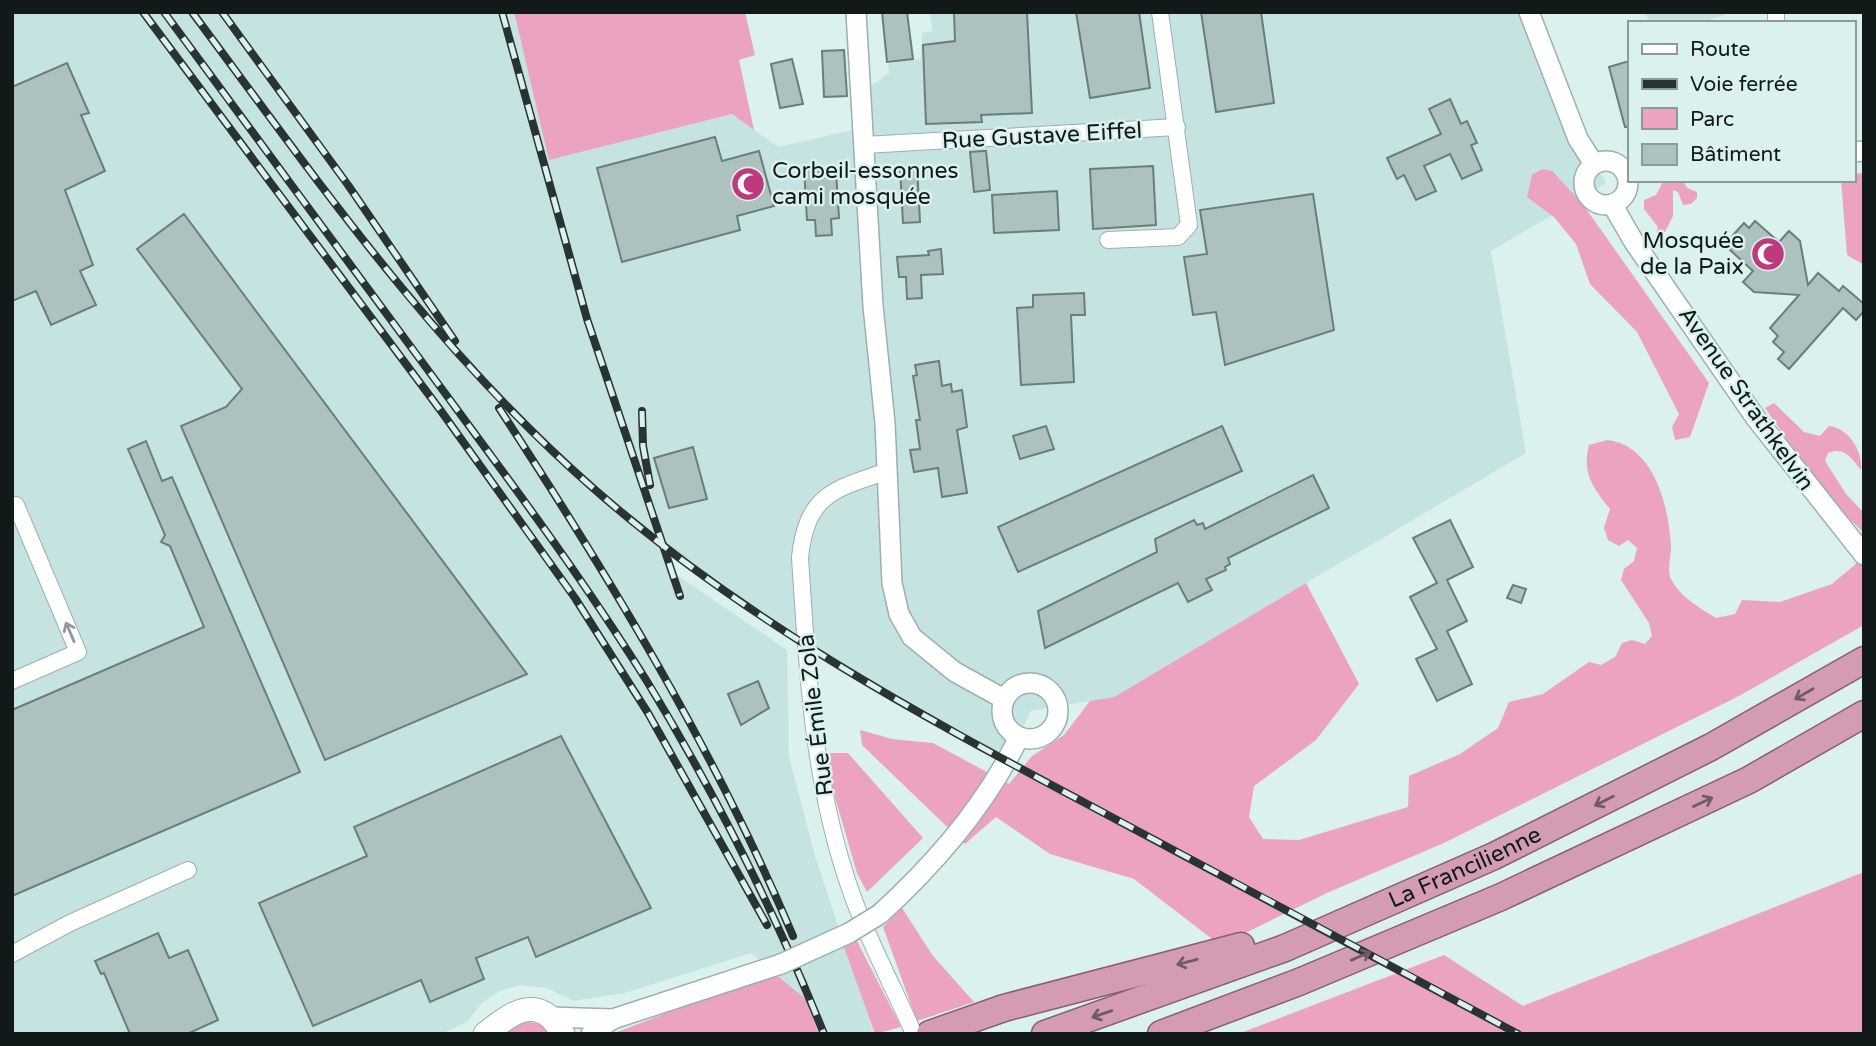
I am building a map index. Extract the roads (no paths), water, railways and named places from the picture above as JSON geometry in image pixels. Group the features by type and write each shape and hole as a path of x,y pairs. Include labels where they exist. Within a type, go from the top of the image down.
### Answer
{"highway":[{"name":"La Francilienne","path":"1045,1034 1285,948 1370,908 1494,856 1699,753 1864,660"},
{"name":"La Francilienne","path":"1161,1034 1298,982 1501,897 1749,780 1864,713"},
{"path":"930,1034 1004,1008 1143,974 1370,908"}],"main road":[{"path":"489,1032 502,1018 526,1010 556,1026"}],"street":[{"path":"856,12 873,306 888,471 892,583 899,614 912,637 931,656 1004,699"},
{"name":"Rue Gustave Eiffel","path":"1108,240 1178,237 1189,225 1160,12"},
{"path":"1529,12 1578,139 1594,164"},
{"name":"Rue Gustave Eiffel","path":"864,145 1177,127"},
{"path":"1607,161 1627,171 1628,187 1625,195 1612,204 1596,202 1585,191 1585,176 1594,164 1607,161"},
{"name":"Avenue Strathkelvin","path":"1612,204 1634,242 1755,417 1864,555"},
{"name":"Rue Émile Zola","path":"888,471 841,487 822,498 810,514 803,533 800,557 810,711 821,783 848,884 914,1034"},
{"path":"12,506 16,505 78,652 12,681"},
{"path":"1028,682 1046,687 1054,695 1058,716 1047,733 1028,739 1019,737 1007,727 1002,716 1004,699 1014,687 1028,682"},
{"path":"556,1026 613,1019 781,964 849,933 880,914 913,884 948,845 992,786 1019,737"},
{"path":"12,954 70,923 188,870"},
{"path":"591,1034 613,1019"}],"railway":[{"path":"143,12 441,411 575,598 648,713 767,925"},
{"path":"164,12 510,481 622,642 721,811 765,899 824,1034"},
{"path":"192,12 332,200 430,321 481,379 536,435 593,488 650,535 769,621 894,698 1518,1034"},
{"path":"222,12 348,185 455,341"},
{"path":"502,12 587,319 680,596"},
{"path":"499,408 620,600 695,732 793,936"},
{"path":"642,411 643,446 650,485"}],"place":[{"name":"Corbeil-essonnes cami mosquée","path":"748,184"},
{"name":"Mosquée de la Paix","path":"1768,254"}]}
